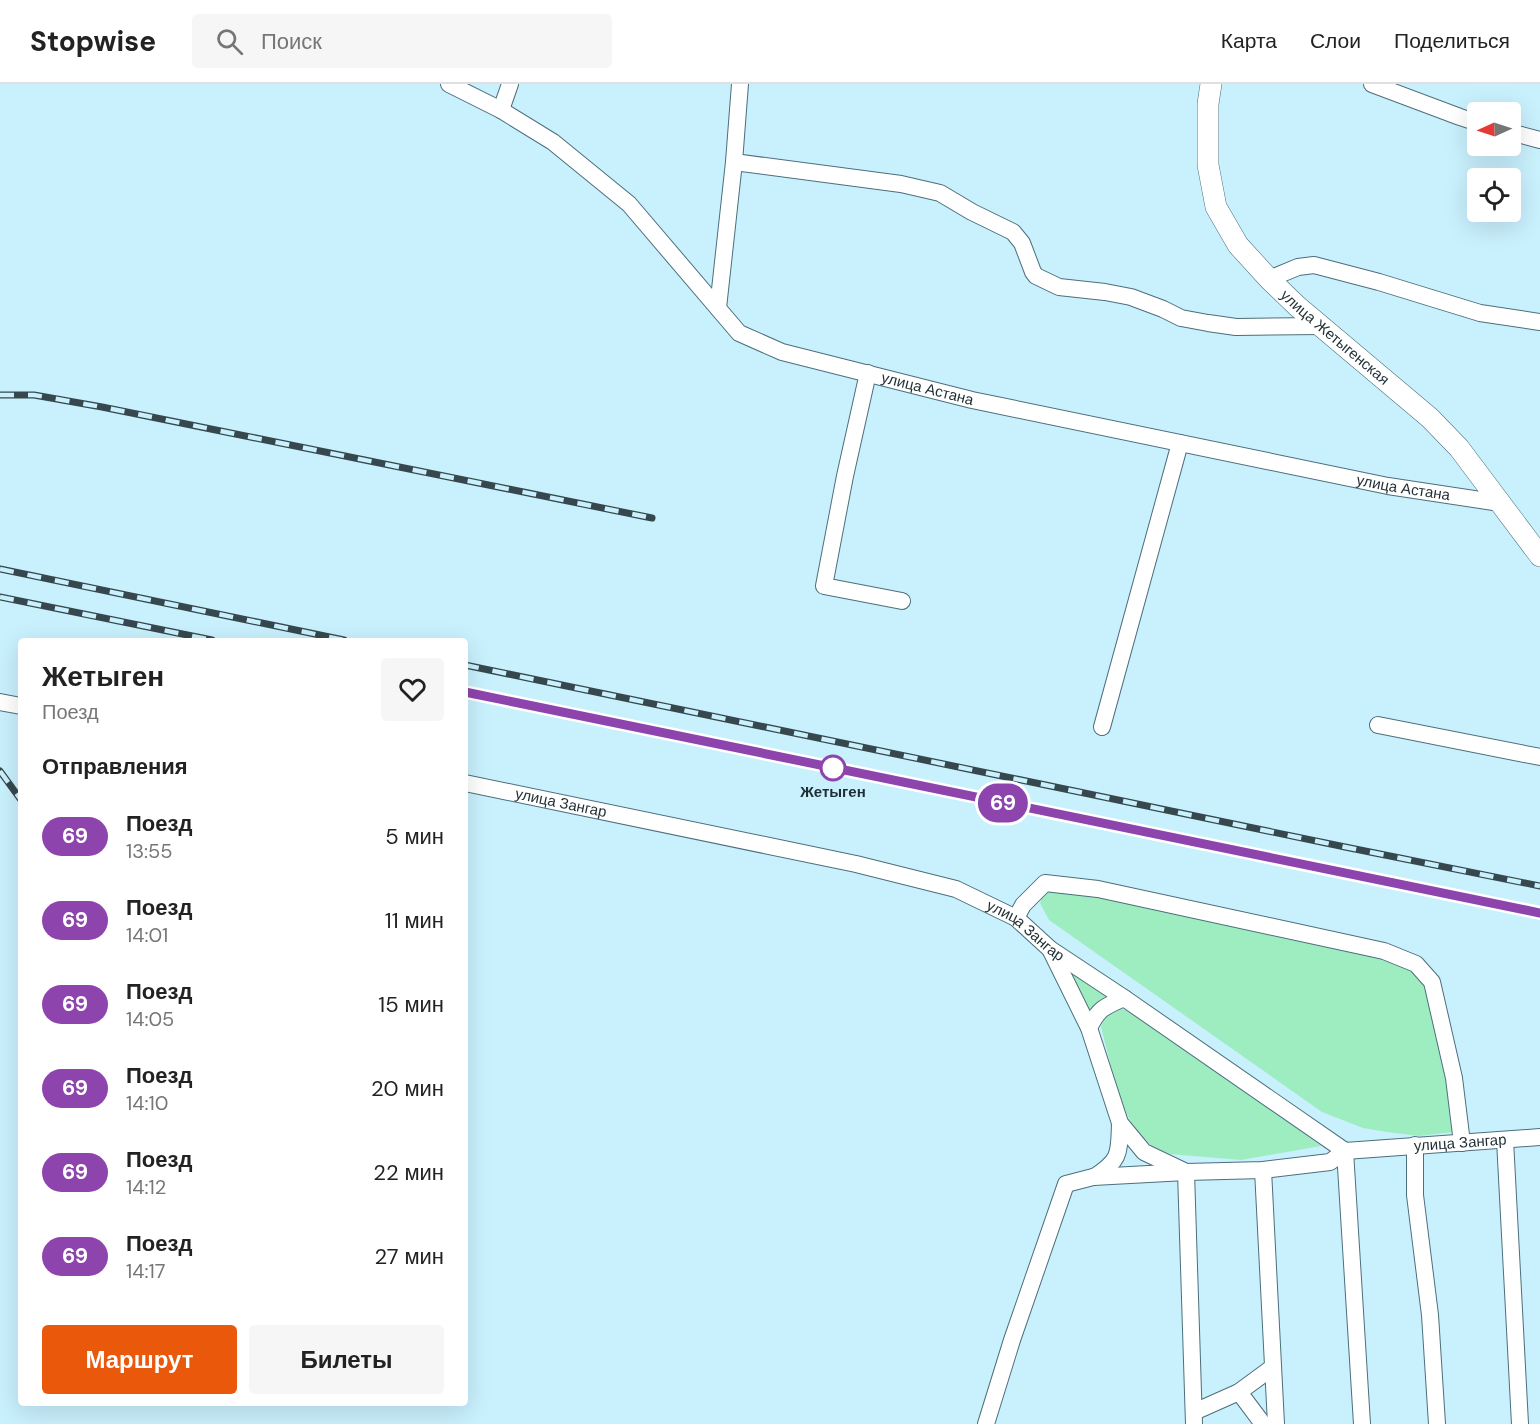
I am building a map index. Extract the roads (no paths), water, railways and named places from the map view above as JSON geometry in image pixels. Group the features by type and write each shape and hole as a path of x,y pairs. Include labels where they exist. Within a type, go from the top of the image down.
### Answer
{"main road":[{"name":"улица Жетыгенская","path":"1211,84 1208,104 1208,165 1216,207 1238,245 1269,279 1321,326 1430,418 1459,448 1540,555"}],"street":[{"name":"улица Астана","path":"449,84 501,110 554,142 629,204 739,333 782,352 972,400 1388,486 1500,503"},
{"path":"501,110 510,84"},
{"path":"718,308 740,84"},
{"path":"1372,84 1467,119"},
{"path":"1521,135 1540,140"},
{"path":"734,162 901,184 940,194 1013,232 1022,243 1036,276 1059,287 1131,297 1182,318 1208,323 1236,327 1321,326"},
{"path":"1269,279 1298,267 1314,265 1480,313 1540,322"},
{"path":"868,373 824,586 902,600"},
{"path":"1102,727 1180,443"},
{"path":"0,702 18,705"},
{"path":"1378,725 1540,757"},
{"name":"улица Зангар","path":"468,784 856,864 956,889 1016,918 1050,949 1345,1151 1540,1137"},
{"path":"1016,918 1023,905 1045,883 1098,889 1384,951 1416,964 1432,981 1454,1078 1462,1143"},
{"path":"1050,949 1089,1028 1120,1123 1119,1152 1107,1168 1093,1178"},
{"path":"1089,1028 1095,1015 1104,1007 1124,998"},
{"path":"1120,1123 1144,1152 1186,1172"},
{"path":"1505,1140 1520,1424"},
{"path":"1415,1145 1415,1195 1430,1315 1437,1424"},
{"path":"986,1424 1012,1340 1066,1184 1093,1178 1263,1170 1330,1162 1345,1151"},
{"path":"1345,1151 1362,1424"},
{"path":"1263,1170 1276,1424"},
{"path":"1186,1172 1194,1418 1239,1392 1273,1366"},
{"path":"1239,1392 1263,1424"}],"railway":[{"path":"0,395 34,395 102,407 652,518"},
{"path":"0,569 334,638"},
{"path":"0,597 202,638"},
{"path":"468,666 1540,886"},
{"path":"468,693 1540,913"},
{"path":"0,771 18,796"}],"train":[{"name":"69","path":"468,693 1540,913"}],"place":[{"name":"Жетыген","path":"833,768"}]}
